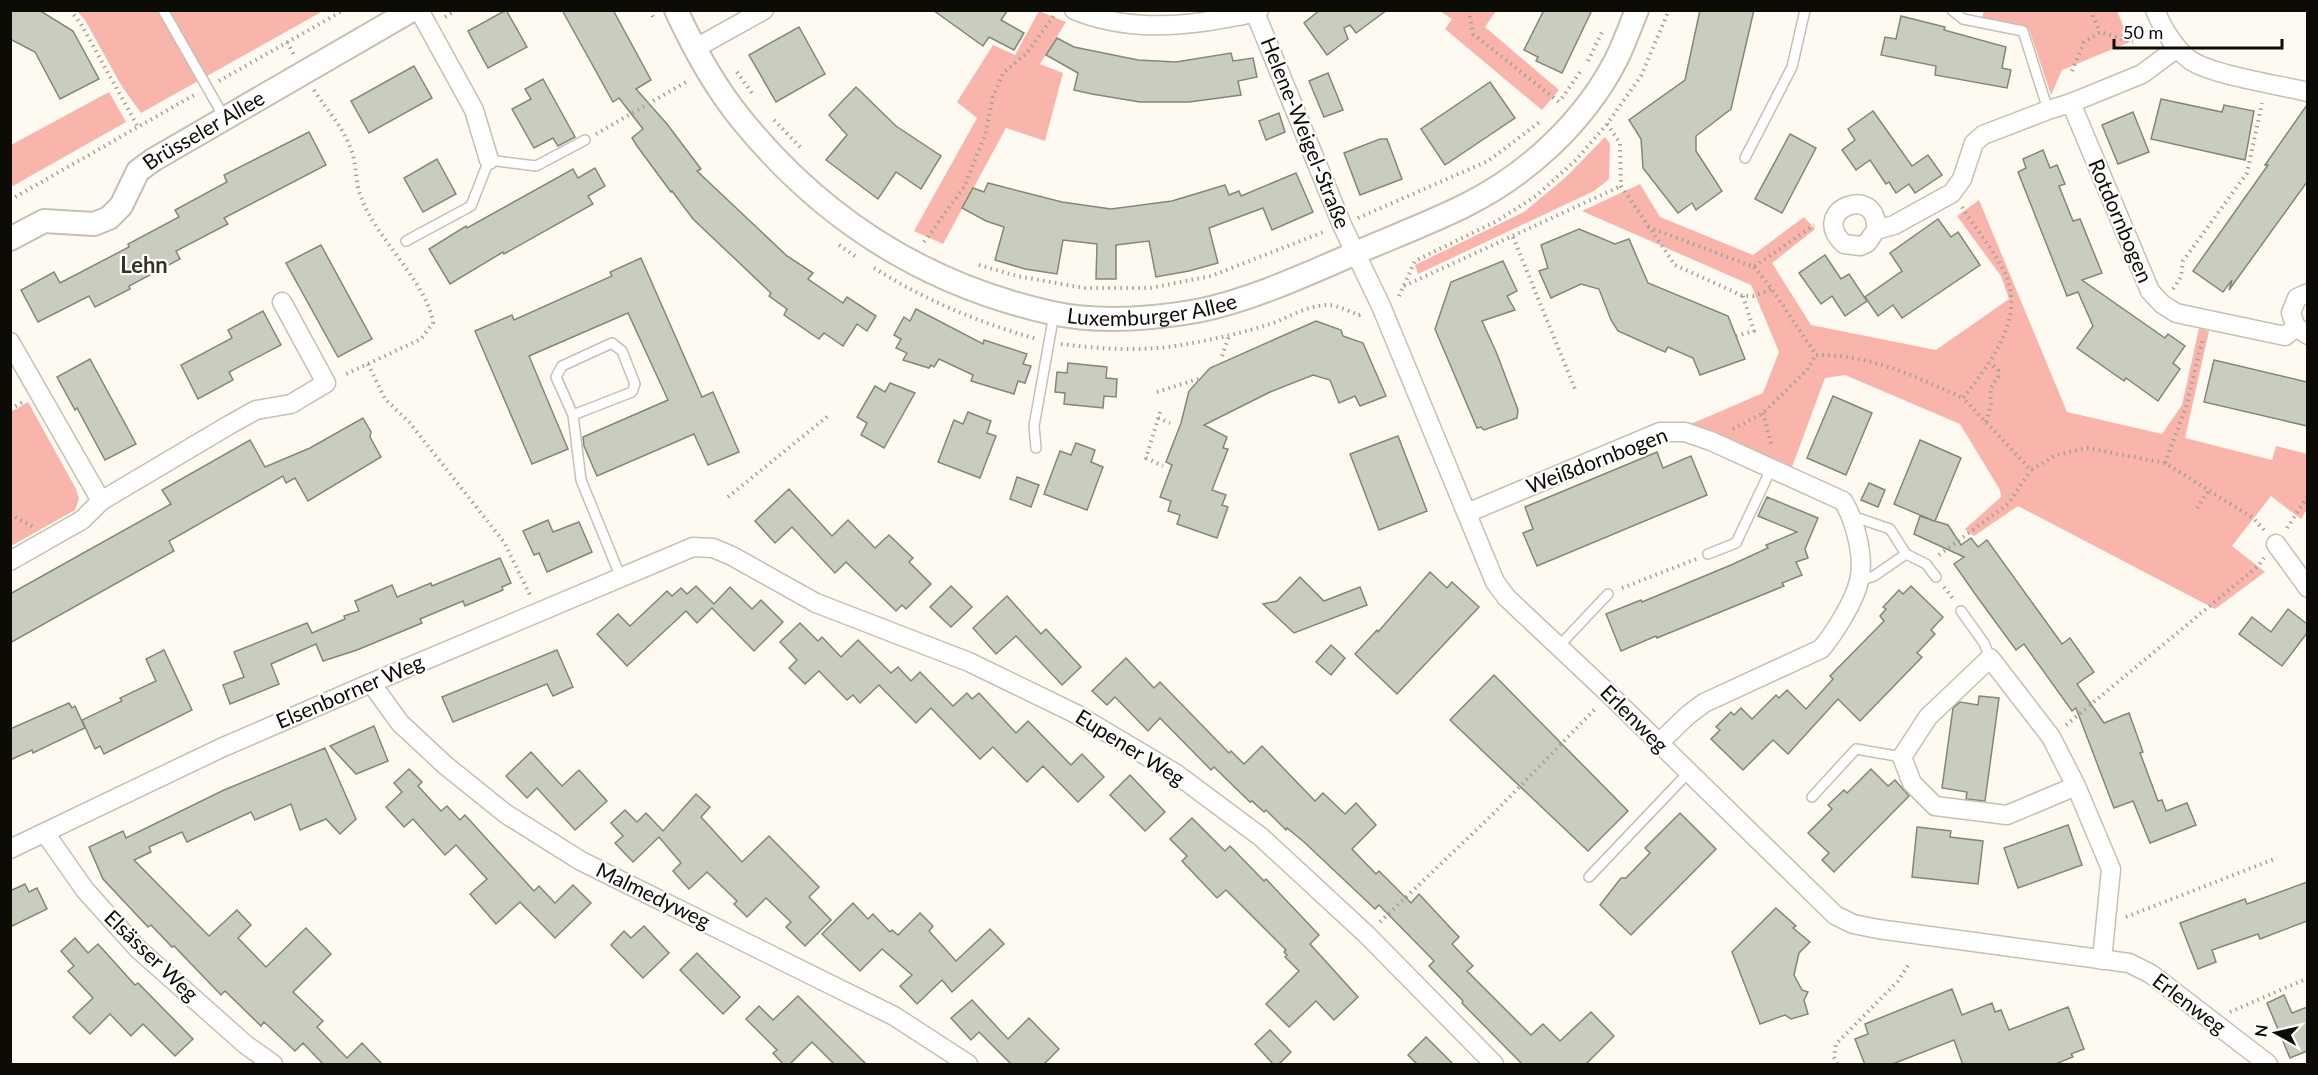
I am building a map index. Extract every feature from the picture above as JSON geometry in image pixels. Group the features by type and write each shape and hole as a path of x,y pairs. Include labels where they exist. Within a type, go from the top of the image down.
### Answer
{"street":[{"name":"Brüsseler Allee","path":"10,239 44,222 94,224 109,218 121,206 138,171 153,160 412,10"},
{"path":"419,10 474,110 489,159"},
{"name":"Luxemburger Allee","path":"676,10 694,49 741,119 793,175 866,236 912,263 988,295 1054,313 1098,318 1146,317 1199,310 1256,293 1356,253 1485,195 1561,137 1585,108 1616,62 1637,10"},
{"path":"694,49 764,10"},
{"name":"Helene-Weigel-Straße","path":"1074,10 1090,17 1127,24 1163,26 1199,24 1256,11 1342,225 1356,253"},
{"path":"2155,10 2162,27 2177,48 2191,60 2209,69 2307,92"},
{"path":"1876,230 1894,225 1952,193 1962,179 1974,143 1983,135 2142,74 2177,48"},
{"name":"Rotdornbogen","path":"2071,103 2150,291 2162,304 2176,313 2285,336 2302,331 2291,312 2297,298 2307,293"},
{"path":"1850,204 1867,207 1877,221 1876,230 1867,243 1852,247 1838,238 1834,231 1836,214 1850,204"},
{"name":"Erlenweg","path":"1356,253 1381,306 1495,582 1507,598 1609,694 1835,915 1853,924 2129,963 2151,974 2268,1065"},
{"path":"10,561 82,520 101,501 256,410 291,404 326,383 282,302"},
{"path":"10,342 101,501"},
{"name":"Weißdornbogen","path":"1467,513 1660,432 1673,430 1711,441 1843,501 1852,516"},
{"path":"1659,743 1704,703 1821,649 1834,634 1859,581 1860,562 1852,516"},
{"path":"2276,544 2307,588"},
{"name":"Elsenborner Weg","path":"10,849 221,748 693,547"},
{"name":"Eupener Weg","path":"693,547 712,548 732,556 816,603 969,662 1076,714 1174,773 1261,837 1367,935 1494,1065"},
{"path":"2076,786 2007,815 1935,806 1912,783 1902,757 1928,717 1990,658 2051,737 2076,786 2111,869 2102,960"},
{"name":"Malmedyweg","path":"371,683 400,723 445,765 506,814 581,861 894,1016 968,1065"},
{"name":"Elsässer Weg","path":"45,833 85,890 138,949 246,1045 273,1065"}],"lane":[{"path":"163,10 224,117"},
{"path":"1744,158 1792,67 1805,10"},
{"path":"1952,10 1963,19 2023,31 2048,110"},
{"path":"406,241 471,206 489,159 536,166 585,140"},
{"path":"1036,448 1034,426 1054,313"},
{"path":"573,416 632,392 635,384 622,351 612,343 562,366 556,377 573,416 581,480 621,578"},
{"path":"1708,554 1736,543 1772,467"},
{"name":"Weißdornbogen","path":"1852,516 1890,529 1906,554"},
{"path":"1859,581 1874,576 1906,554 1926,564 1936,577"},
{"path":"1559,646 1608,594"},
{"path":"1961,611 1984,643 1990,658"},
{"path":"1812,797 1856,749 1902,757"},
{"path":"1588,877 1688,773"}],"path":[{"path":"70,10 81,24 138,127"},
{"path":"10,200 344,10"},
{"path":"915,237 924,242 964,187 985,135 993,96 1004,74 1028,53 1057,10"},
{"path":"1469,10 1473,34 1559,102"},
{"path":"2096,10 2093,16 2100,32"},
{"path":"1552,109 1585,66 1604,27"},
{"path":"2072,71 2084,42 2100,32 2133,42"},
{"path":"286,42 314,91 337,120 352,153 360,196 378,231 430,308 433,323 421,339 326,383"},
{"path":"585,140 706,69"},
{"path":"735,69 760,104"},
{"path":"2162,304 2181,277 2183,261 2247,173 2266,82"},
{"path":"1585,108 1607,124 1620,143 1621,186 1675,265 1743,296 1754,296 1772,289"},
{"path":"767,112 806,154"},
{"path":"977,265 1017,276 1084,288 1150,288 1211,276 1342,225 1488,161 1546,116"},
{"path":"1404,286 1621,186"},
{"path":"1952,193 2004,270 2012,297 2009,324 1990,363 1963,398"},
{"path":"1754,267 1820,220 1834,223"},
{"path":"1647,226 1754,267 1772,289 1816,355"},
{"path":"1513,237 1575,389"},
{"path":"1736,336 1754,331 1743,296"},
{"path":"2165,463 2186,407 2207,320"},
{"path":"1222,356 1228,336"},
{"path":"1816,355 1832,354 1890,366 1963,398 2031,470"},
{"path":"1711,441 1763,412 1807,370 1816,355"},
{"path":"1986,423 1991,405 1990,389 1998,377 1998,370 1990,363"},
{"path":"368,364 385,399 409,422 504,542 538,612"},
{"path":"1157,392 1201,378"},
{"path":"1160,412 1146,458 1163,466"},
{"path":"1763,412 1775,457 1772,467"},
{"path":"728,497 828,416"},
{"path":"1158,418 1170,423"},
{"path":"1926,564 2008,504 2031,470 2056,455 2087,448 2165,463 2253,518 2276,544"},
{"path":"2197,508 2209,490"},
{"path":"2051,737 2258,566 2276,544 2307,496"},
{"path":"1608,594 1708,554"},
{"path":"1936,577 1961,611"},
{"path":"1367,935 1493,814 1609,694"},
{"path":"2106,924 2277,858"},
{"path":"1837,1065 1834,1057 1836,1044 1898,981 1909,964"},
{"path":"2211,1021 2307,978"}],"shaded area":[{"path":"77,11 323,11 141,113 121,85 85,20"},
{"path":"1039,11 1066,22 1040,64 1063,73 1045,141 1006,128 943,244 914,231 977,118 957,102 993,45 1015,55"},
{"path":"1440,11 1496,11 1485,27 1559,90 1542,110 1445,29 1452,19"},
{"path":"1984,11 2117,11 2130,42 2062,70 2051,95 2029,29 1982,18"},
{"path":"109,92 126,122 11,187 11,145"},
{"path":"1605,137 1610,144 1609,179 1594,191 1418,274 1415,265 1524,212 1566,177"},
{"path":"1640,184 1660,217 1753,255 1804,217 1815,229 1772,263 1811,325 1936,350 2009,299 2001,276 1957,216 1979,200 2067,412 2162,434 2182,405 2199,328 2209,331 2185,438 2272,460 2276,446 2307,454 2307,509 2301,519 2271,496 2232,546 2265,572 2215,609 2018,506 1974,536 1965,529 2001,497 2000,490 1960,424 1845,375 1825,378 1792,467 1691,424 1763,393 1779,352 1751,285 1582,211"},
{"path":"28,402 76,489 79,499 75,510 11,546 11,412"}],"building":[{"path":"10,10 39,10 73,31 99,79 60,99 35,52 10,39"},
{"path":"506,10 527,47 488,68 468,31"},
{"path":"562,10 613,10 651,80 636,89 667,124 701,169 697,171 787,256 813,273 808,279 843,303 847,297 876,316 867,331 857,324 843,346 824,333 819,339 784,315 787,309 769,296 771,293 693,219 637,146 632,138 643,129 619,98 613,102"},
{"path":"933,10 1008,10 1001,20 1024,33 1014,50 989,37 983,46"},
{"path":"1320,10 1387,10 1356,33 1350,25 1344,28 1348,39 1327,55 1304,23"},
{"path":"1544,10 1592,10 1562,73 1536,61 1538,57 1524,50"},
{"path":"1700,10 1754,10 1731,109 1696,136 1696,151 1722,191 1696,210 1692,203 1678,213 1643,168 1641,139 1629,120 1685,80"},
{"path":"1901,16 1945,27 1944,30 2006,47 2002,68 2011,70 2007,88 1935,75 1936,66 1881,55 1885,37 1896,39"},
{"path":"799,27 825,74 776,102 749,55"},
{"path":"1057,38 1074,47 1138,60 1176,62 1231,53 1233,61 1253,58 1257,77 1238,81 1241,95 1189,102 1140,102 1092,94 1074,90 1078,73 1046,55"},
{"path":"414,66 432,98 369,133 351,101"},
{"path":"1328,73 1343,110 1324,117 1309,81"},
{"path":"543,79 575,137 558,146 553,138 534,148 512,109 531,99 525,89"},
{"path":"1490,82 1515,118 1445,165 1421,129"},
{"path":"856,87 896,126 941,156 921,189 896,172 878,199 826,160 847,135 829,115"},
{"path":"2161,99 2222,112 2224,105 2254,111 2245,160 2151,139"},
{"path":"2307,105 2307,182 2229,290 2232,280 2223,292 2193,271 2268,165 2265,165"},
{"path":"1873,111 1912,166 1928,155 1942,175 1915,193 1909,184 1896,193 1889,182 1886,184 1870,160 1856,170 1842,150 1855,140 1848,129"},
{"path":"2133,112 2149,152 2118,164 2102,125"},
{"path":"1279,113 1285,132 1266,140 1259,121"},
{"path":"309,132 326,165 224,218 228,224 176,251 180,259 129,286 130,289 95,307 89,296 38,322 21,290 54,272 60,283 129,247 128,244 179,217 175,210 227,182 224,175"},
{"path":"1790,134 1816,148 1782,213 1755,199"},
{"path":"1380,139 1387,139 1402,179 1360,195 1344,153"},
{"path":"2043,150 2050,168 2057,165 2065,184 2059,186 2073,221 2080,219 2102,273 2082,280 2165,338 2168,334 2185,346 2173,363 2180,369 2158,401 2126,378 2124,381 2077,348 2093,326 2078,292 2067,296 2018,172 2026,168 2023,159"},
{"path":"437,159 456,194 423,212 404,178"},
{"path":"595,168 605,186 588,196 593,204 504,254 503,252 450,284 429,249 466,226 467,228 573,169 578,178"},
{"path":"1296,173 1313,212 1272,230 1263,208 1209,228 1218,263 1156,277 1149,241 1116,245 1116,279 1096,279 1097,244 1063,240 1057,274 1025,269 995,260 1004,227 986,221 962,208 973,188 984,192 988,183 1062,202 1111,209 1172,201 1225,185 1229,195 1239,191 1241,196"},
{"path":"1938,219 1951,237 1958,232 1980,265 1902,318 1893,305 1878,316 1865,297 1902,271 1890,253"},
{"path":"1579,229 1615,244 1629,239 1648,283 1728,316 1745,359 1700,375 1693,358 1668,347 1665,352 1618,331 1611,320 1599,289 1581,284 1551,298 1539,271 1548,268 1541,245"},
{"path":"321,245 372,339 338,357 286,263"},
{"path":"1825,255 1841,279 1849,274 1867,301 1845,316 1832,296 1821,304 1799,273"},
{"path":"641,258 702,397 713,392 739,452 708,465 694,434 597,476 584,446 583,437 668,400 628,313 529,356 568,449 532,464 475,331 512,315 514,320 612,276 610,272"},
{"path":"1503,261 1517,291 1507,296 1515,310 1482,321 1518,410 1517,418 1484,430 1481,427 1477,428 1435,329 1451,282"},
{"path":"916,309 983,344 984,340 1027,354 1023,364 1031,366 1025,383 1018,381 1014,394 971,381 973,375 939,359 934,367 931,365 929,368 903,360 907,353 896,348 901,339 894,335 904,317 910,321"},
{"path":"263,311 281,345 229,372 233,380 198,399 181,365 232,338 228,330"},
{"path":"1316,321 1341,330 1343,336 1363,343 1386,396 1360,406 1355,396 1339,403 1330,380 1313,375 1270,392 1204,425 1227,437 1223,448 1228,449 1212,490 1226,495 1222,505 1228,507 1217,538 1177,524 1180,515 1168,511 1171,501 1160,497 1172,465 1166,462 1181,423 1189,391 1210,368"},
{"path":"90,359 136,444 105,460 57,377"},
{"path":"2214,360 2307,382 2307,426 2204,402"},
{"path":"1068,363 1107,367 1106,378 1117,379 1116,397 1104,396 1103,408 1064,404 1065,393 1055,392 1057,372 1067,373"},
{"path":"890,383 915,393 884,448 861,435 867,423 857,417 875,386 885,392"},
{"path":"1833,396 1872,413 1846,475 1807,458"},
{"path":"968,412 991,421 987,433 996,436 980,478 938,462 954,420 963,424"},
{"path":"363,418 381,457 308,501 295,478 286,483 283,476 169,541 174,551 10,643 10,594 171,504 162,490 250,440 265,467 310,448"},
{"path":"1398,436 1427,511 1379,530 1350,454"},
{"path":"1920,440 1961,458 1935,521 1948,525 1961,545 1971,538 1978,547 1987,540 2062,644 2070,638 2094,672 2077,684 2104,723 2129,713 2143,752 2140,753 2158,801 2162,800 2166,811 2187,803 2196,825 2150,843 2133,801 2114,808 2076,708 2072,711 2024,644 2016,650 1954,564 1964,557 1914,534 1920,516 1934,521 1894,504"},
{"path":"1076,443 1095,450 1091,462 1103,467 1087,510 1044,494 1060,451 1071,455"},
{"path":"1657,452 1663,468 1691,456 1707,495 1537,566 1523,533 1533,529 1525,507"},
{"path":"1017,477 1039,485 1031,507 1010,499"},
{"path":"1869,483 1885,490 1878,507 1861,500"},
{"path":"789,489 832,536 848,520 875,548 889,535 913,558 909,562 931,584 906,609 902,605 896,611 846,562 835,573 792,527 775,543 755,521"},
{"path":"1767,497 1818,518 1805,549 1808,558 1796,562 1802,575 1782,583 1784,586 1621,651 1606,614 1641,600 1642,602 1731,565 1768,548 1766,545 1797,532 1758,516"},
{"path":"548,520 553,532 579,522 592,552 547,572 539,553 534,555 523,531"},
{"path":"500,558 511,583 502,587 503,590 465,606 463,601 420,619 422,623 357,650 323,661 316,644 271,664 279,684 230,704 223,685 244,677 234,652 307,623 312,633 345,619 344,616 359,611 355,601 392,585 397,597 431,583 432,586"},
{"path":"1430,572 1447,588 1452,582 1479,607 1397,694 1355,654 1377,630 1378,632"},
{"path":"1300,577 1324,601 1360,587 1367,605 1294,633 1263,604 1277,601"},
{"path":"696,586 714,604 730,587 752,609 761,600 783,622 754,651 712,608 697,623 686,611 627,666 597,634 618,614 630,626 667,591 672,596 681,588 687,594"},
{"path":"951,586 972,607 951,627 930,607"},
{"path":"1911,586 1943,617 1931,630 1935,634 1917,653 1922,657 1860,721 1838,699 1788,754 1773,740 1743,770 1711,739 1720,730 1716,727 1731,712 1734,715 1741,708 1752,719 1776,695 1779,698 1787,690 1806,709 1833,679 1830,676 1884,621 1880,616 1886,609 1883,607 1899,590 1903,594"},
{"path":"1007,596 1041,634 1046,629 1081,667 1062,685 1016,636 996,654 973,628"},
{"path":"2288,609 2307,624 2307,633 2282,666 2239,634 2252,617 2271,632"},
{"path":"800,623 818,641 822,637 841,657 858,640 891,673 898,667 911,681 920,672 953,706 967,693 972,699 979,693 1016,733 1028,721 1071,765 1082,754 1104,777 1078,802 1043,766 1027,782 993,747 980,759 931,708 916,723 879,685 860,703 853,695 847,700 819,671 805,684 789,668 797,660 780,642"},
{"path":"1331,645 1345,658 1331,675 1316,662"},
{"path":"164,650 192,710 104,754 100,746 95,749 82,720 122,701 120,698 156,681 146,659"},
{"path":"557,650 573,687 553,696 547,684 453,722 442,697"},
{"path":"1126,658 1154,688 1160,682 1229,753 1231,751 1244,764 1262,746 1315,801 1323,793 1345,814 1356,803 1376,825 1352,849 1376,874 1379,871 1411,903 1419,894 1459,937 1452,944 1473,966 1467,971 1531,1035 1543,1024 1560,1041 1591,1012 1614,1036 1585,1065 1523,1065 1462,1003 1463,1001 1429,966 1434,961 1379,905 1375,909 1304,842 1287,828 1286,830 1266,810 1264,812 1252,801 1250,802 1214,767 1211,770 1160,718 1148,731 1115,697 1107,705 1092,691"},
{"path":"1494,675 1628,811 1588,851 1450,720"},
{"path":"1979,696 1999,698 1985,801 1966,799 1967,792 1942,788 1953,708 1960,702 1978,705"},
{"path":"69,703 72,708 75,706 85,728 33,753 32,750 10,760 10,729"},
{"path":"374,726 388,761 356,774 330,746"},
{"path":"325,748 356,819 340,834 326,819 300,830 291,804 255,820 251,812 187,842 182,832 149,847 151,852 134,860 209,936 237,910 251,925 238,938 266,967 306,928 331,954 293,992 323,1021 317,1027 347,1058 362,1043 383,1065 324,1065 303,1043 295,1051 264,1022 261,1026 225,991 221,995 151,925 148,927 103,879 89,847 123,831 126,838 224,790"},
{"path":"531,752 562,786 579,770 607,801 575,830 537,788 527,798 506,776"},
{"path":"409,769 422,782 418,786 441,811 447,806 460,820 465,815 534,891 539,886 555,903 573,885 591,903 555,938 520,902 496,924 470,894 487,879 456,845 445,855 413,819 404,827 386,807 402,792 394,783"},
{"path":"1871,769 1888,786 1895,780 1909,796 1834,872 1822,860 1829,853 1808,833 1832,809 1828,805 1844,790 1847,793"},
{"path":"1130,775 1165,812 1145,831 1110,795"},
{"path":"696,794 710,807 701,817 742,862 769,836 819,887 809,897 831,920 805,946 786,927 791,922 766,898 747,917 734,904 737,901 707,872 689,889 673,871 681,863 659,837 633,862 615,843 623,836 611,823 625,810 637,822 646,813 663,831"},
{"path":"1680,813 1716,849 1631,935 1600,905 1621,878 1626,878 1650,853 1645,848"},
{"path":"1192,818 1225,851 1230,846 1264,881 1266,879 1319,935 1310,944 1358,997 1334,1020 1316,1001 1289,1027 1266,1004 1299,971 1285,957 1286,950 1226,890 1217,898 1182,861 1187,856 1170,839"},
{"path":"2068,825 2082,865 2018,888 2004,848"},
{"path":"1917,827 1951,831 1950,837 1983,841 1978,884 1912,877"},
{"path":"2307,882 2307,921 2260,939 2258,934 2212,950 2216,962 2198,969 2180,923 2245,899 2247,904"},
{"path":"25,884 29,892 37,888 47,909 10,927 10,891"},
{"path":"853,903 868,919 873,914 890,932 892,930 898,935 920,913 933,926 929,931 956,961 990,929 1004,944 952,992 942,980 917,1004 900,986 912,975 882,949 860,971 822,934"},
{"path":"1776,908 1796,926 1793,928 1810,942 1799,953 1794,975 1802,990 1808,992 1804,1000 1808,1014 1791,1019 1785,1015 1760,1024 1732,952"},
{"path":"644,926 669,953 643,978 611,945 624,931 631,938"},
{"path":"75,938 88,953 98,944 135,985 138,983 193,1039 175,1056 143,1024 131,1036 110,1014 90,1034 73,1017 93,998 68,971 74,966 61,951"},
{"path":"697,953 740,997 723,1014 680,970"},
{"path":"1952,989 1962,1015 1992,1003 1995,1012 2001,1010 2009,1030 2068,1007 2084,1049 2071,1054 2073,1057 2053,1065 1963,1065 1954,1040 1890,1065 1865,1065 1855,1039 1868,1034 1865,1024"},
{"path":"2284,995 2292,1013 2307,1007 2307,1051 2290,1058 2267,1003"},
{"path":"798,996 867,1065 835,1065 812,1042 789,1065 784,1065 773,1053 777,1050 746,1019 759,1006 773,1020"},
{"path":"972,1000 1008,1039 1029,1018 1059,1049 1043,1065 1012,1065 979,1032 971,1040 951,1018"},
{"path":"1270,1030 1291,1052 1278,1065 1274,1065 1255,1044"},
{"path":"1426,1037 1454,1065 1418,1065 1408,1055"}],"district":[{"name":"Lehn","path":"144,265"}]}
